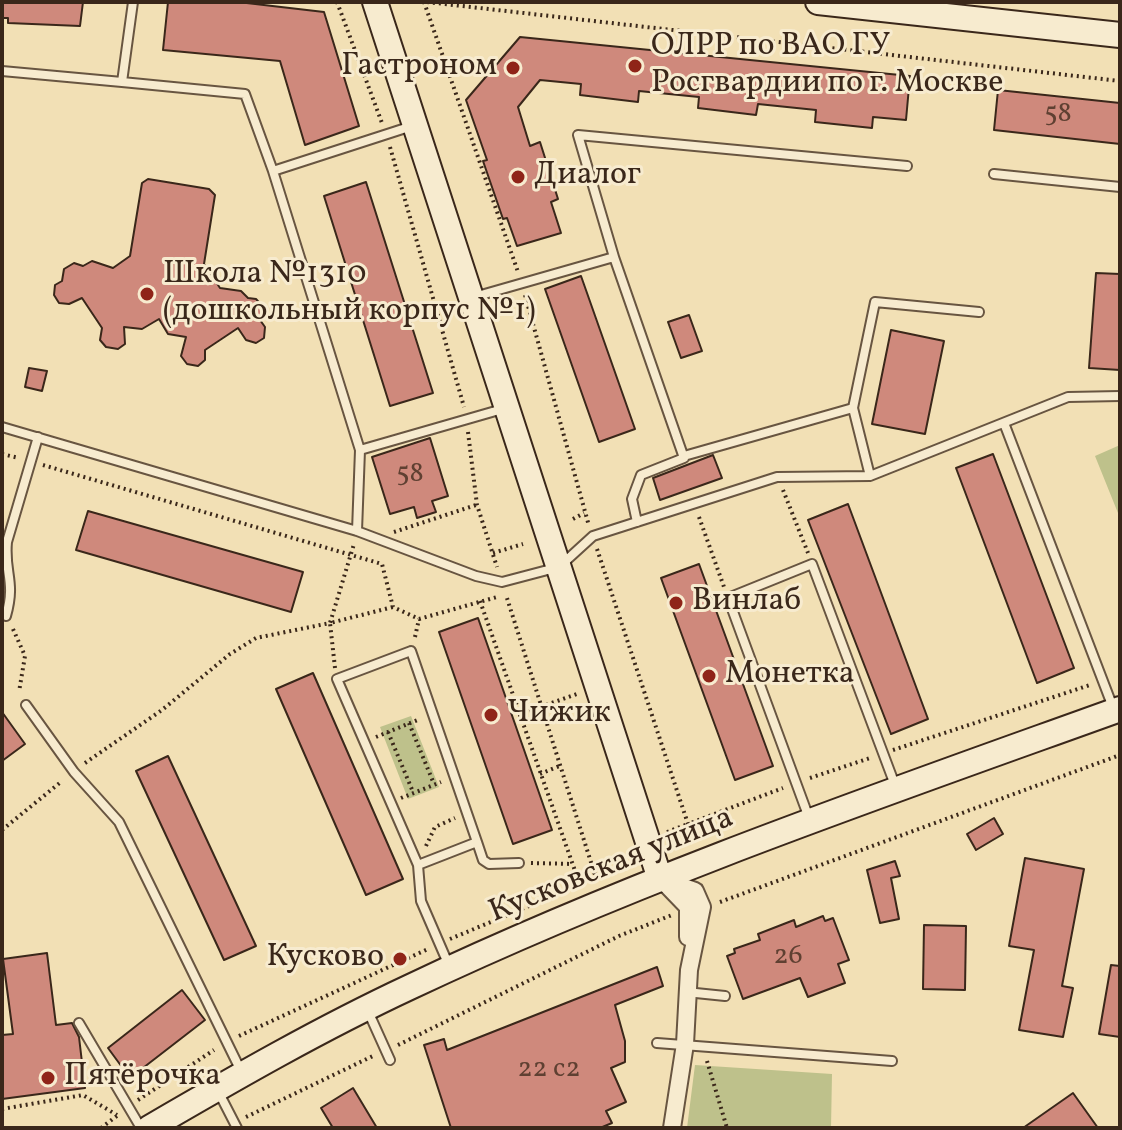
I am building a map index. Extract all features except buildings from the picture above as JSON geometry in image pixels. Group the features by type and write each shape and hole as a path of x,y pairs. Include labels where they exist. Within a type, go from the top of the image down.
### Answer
{"street":[{"path":"375,2 660,879 680,883 695,891 700,898 702,907 686,992 685,1044 672,1128"},
{"path":"818,2 898,6 1120,35"},
{"name":"Кусковская улица","path":"149,1128 242,1072 450,968 660,879 1117,710"}],"lane":[{"path":"122,82 133,2"},
{"path":"2,71 245,94 273,171 360,450 357,531"},
{"path":"273,171 414,125"},
{"path":"684,456 614,257 578,135 907,166"},
{"path":"994,174 1120,187"},
{"path":"471,298 614,257"},
{"path":"870,476 853,408 875,302 979,312"},
{"path":"2,427 357,531 476,576 502,582 559,567 593,536 777,477 870,476 1068,397 1120,396"},
{"path":"360,450 507,408"},
{"path":"637,522 632,499 641,475 684,456 853,408"},
{"path":"1004,423 1103,681 1117,710"},
{"path":"6,616 13,592 6,555 7,542 38,437"},
{"path":"811,821 728,598 812,564 897,790"},
{"path":"450,968 421,901 419,865 337,679 411,651 483,860 489,864 519,863"},
{"path":"26,705 74,772 119,822 242,1072"},
{"path":"419,865 477,842"},
{"path":"686,992 725,996"},
{"path":"367,1008 390,1060"},
{"path":"79,1023 141,1128"},
{"path":"657,1043 892,1061"},
{"path":"217,1089 236,1126"}],"path":[{"path":"337,2 386,135 467,419 477,505 596,878"},
{"path":"688,824 584,513 522,283 426,2 1120,81"},
{"path":"2,454 352,552 382,564"},
{"path":"777,477 812,564"},
{"path":"694,503 728,598"},
{"path":"393,607 382,564 388,543 397,529 477,505"},
{"path":"573,519 584,513"},
{"path":"337,679 330,623 357,531"},
{"path":"493,553 523,544"},
{"path":"2,830 74,772 162,710 230,654 256,638 393,607 419,619 506,595"},
{"path":"480,601 580,885"},
{"path":"6,616 23,650 18,691 26,705"},
{"path":"411,651 419,619"},
{"path":"661,834 795,783 1103,681"},
{"path":"518,715 596,688"},
{"path":"363,742 433,714"},
{"path":"409,723 434,785"},
{"path":"388,732 413,793"},
{"path":"710,906 1120,755"},
{"path":"540,774 562,765"},
{"path":"390,803 454,776"},
{"path":"419,865 435,827 467,813"},
{"path":"519,863 573,864"},
{"path":"236,1126 619,936 675,913"},
{"path":"703,1045 727,1128"},
{"path":"2,1109 83,1095 117,1116"}],"green space":[{"path":"1120,445 1120,518 1095,456"},
{"path":"411,716 439,787 408,799 380,727"},
{"path":"695,1065 832,1074 831,1128 687,1128"}],"place":[{"name":"ОЛРР по ВАО ГУ Росгвардии по г. Москве","path":"635,66"},
{"name":"Гастроном","path":"513,68"},
{"name":"Диалог","path":"518,177"},
{"name":"Школа №1310 (дошкольный корпус №1)","path":"147,294"},
{"name":"Винлаб","path":"676,603"},
{"name":"Монетка","path":"709,676"},
{"name":"Чижик","path":"491,715"},
{"name":"Кусково","path":"400,959"},
{"name":"Пятёрочка","path":"48,1078"}]}
